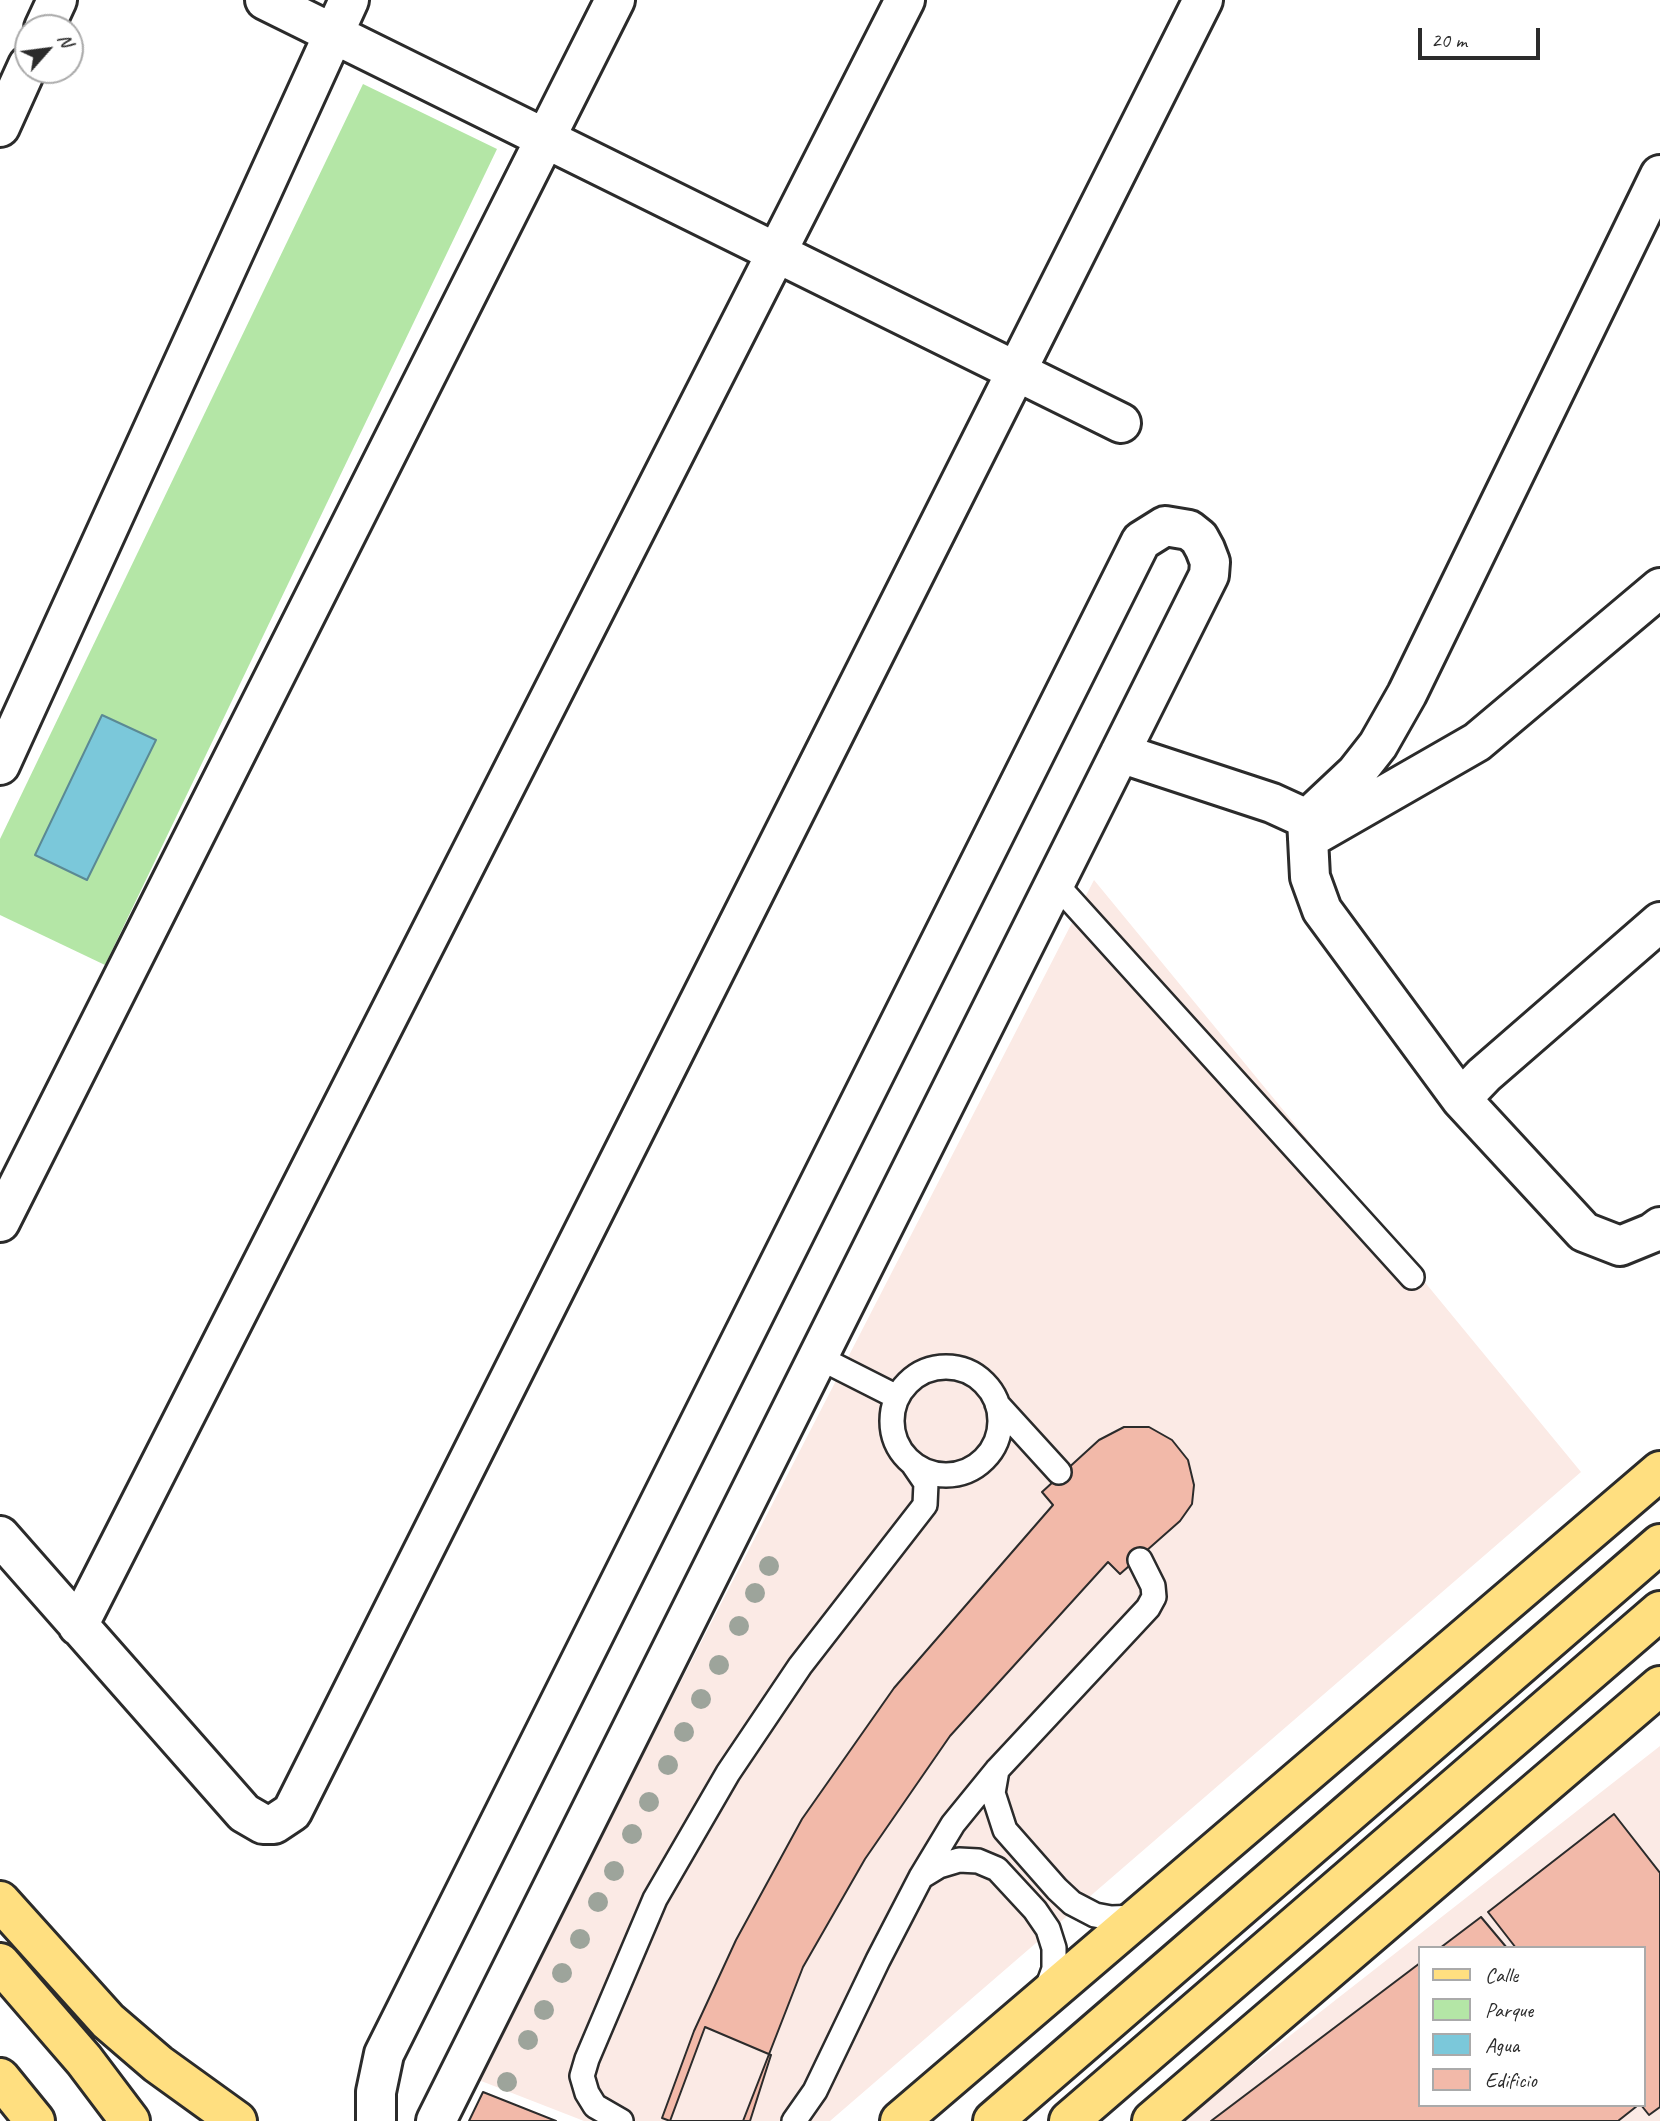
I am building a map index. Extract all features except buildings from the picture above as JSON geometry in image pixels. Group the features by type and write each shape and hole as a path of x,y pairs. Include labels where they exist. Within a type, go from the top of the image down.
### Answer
{"main road":[{"path":"900,2121 1660,1471"},
{"path":"993,2121 1660,1544"},
{"path":"1069,2121 1660,1611"},
{"path":"1152,2121 1660,1686"},
{"path":"0,1900 108,2021 159,2064 237,2121"},
{"path":"0,1963 84,2060 130,2121"},
{"path":"0,2078 35,2121"}],"street":[{"path":"265,0 1121,423"},
{"path":"0,765 349,0"},
{"path":"0,1222 614,0"},
{"path":"78,1626 905,0"},
{"path":"0,1536 244,1813 263,1824 274,1824 292,1812 1203,0"},
{"path":"0,127 19,84"},
{"path":"1660,175 1407,694 1378,745 1308,829 1310,877 1322,909 1461,1099 1584,1232 1620,1246 1660,1227"},
{"path":"387,2116 379,2072 384,2054 1141,541 1152,532 1177,526 1199,538 1210,562 1209,575 436,2121"},
{"path":"1308,829 1477,742 1660,589"},
{"path":"1121,753 1272,803 1308,829"},
{"path":"1461,1099 1484,1075 1660,922"}],"lane":[{"path":"1055,883 1412,1277"},
{"path":"818,1357 897,1397"},
{"path":"621,2121 596,2106 587,2093 582,2076 655,1899 729,1773 800,1666 925,1505 926,1483 900,1451 893,1434 892,1416 897,1397 907,1382 922,1371 940,1367 958,1368 975,1375 988,1387 997,1404 1059,1472"},
{"path":"913,1464 928,1472 945,1475 962,1473 977,1465 989,1453 998,1438 1000,1421 997,1404"},
{"path":"793,2121 815,2091 921,1877 953,1824 997,1770 1148,1608 1154,1597 1153,1586 1149,1573 1140,1560"},
{"path":"997,1770 993,1793 1004,1830 1057,1889 1095,1915 1111,1918 1138,1917"},
{"path":"921,1877 939,1866 959,1860 978,1861 997,1869 1035,1910 1048,1929 1054,1948 1054,1969 1044,1997"}],"shaded area":[{"path":"1094,880 1581,1472 830,2121 584,2121 476,2079"},
{"path":"1660,1746 1660,2121 1181,2121"}],"green space":[{"path":"363,84 497,149 105,965 0,915 0,839"}],"water":[{"path":"102,715 156,740 87,880 35,855"}]}
